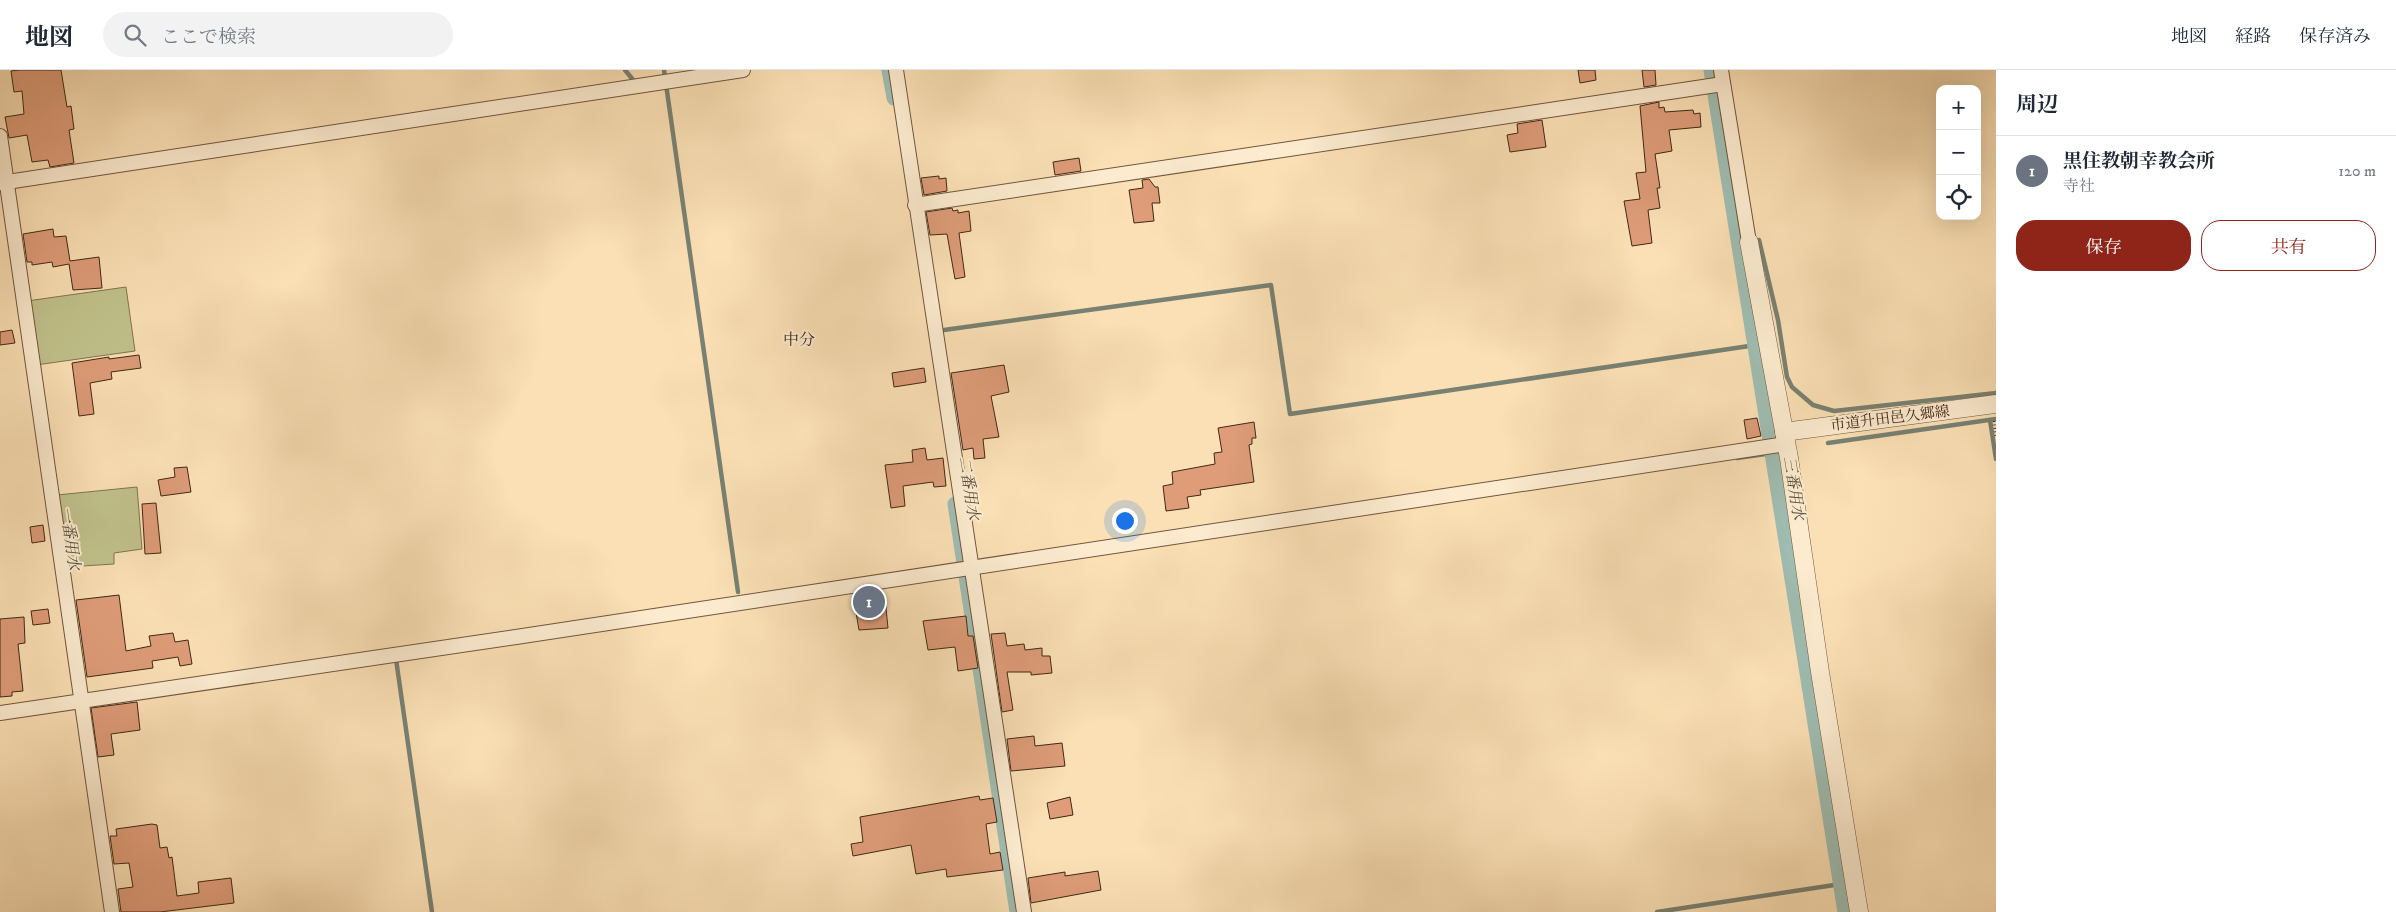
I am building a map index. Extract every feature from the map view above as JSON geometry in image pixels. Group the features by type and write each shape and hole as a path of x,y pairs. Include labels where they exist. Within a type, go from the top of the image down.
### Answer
{"street":[{"path":"4,182 743,70"},
{"path":"896,70 966,567 986,665 989,670 1024,912"},
{"path":"1721,70 1717,85 1749,242 1778,442 1820,672 1859,912"},
{"path":"915,205 1717,85"},
{"path":"0,136 4,182 78,702 112,912"},
{"name":"市道升田邑久郷線","path":"1778,442 1995,412"},
{"path":"0,713 1778,442"}],"path":[{"path":"1995,412 1996,437"}],"green space":[{"path":"126,287 135,351 36,365 27,301"},
{"path":"137,487 142,549 114,553 114,564 67,567 57,495"}],"building":[{"path":"61,70 67,107 71,106 74,129 69,130 74,163 50,167 48,160 32,162 27,135 9,138 5,117 24,114 22,91 14,92 11,71"},
{"path":"1578,70 1595,70 1596,80 1580,83"},
{"path":"1642,70 1655,70 1656,85 1644,87"},
{"path":"1659,102 1659,108 1664,107 1665,112 1693,110 1694,114 1700,113 1701,127 1669,130 1672,151 1655,154 1660,188 1657,188 1660,208 1648,210 1652,243 1632,246 1624,201 1640,199 1636,173 1646,172 1640,106"},
{"path":"1542,120 1546,147 1510,152 1507,135 1518,133 1517,124"},
{"path":"1079,158 1081,171 1055,175 1053,162"},
{"path":"939,176 939,179 946,178 947,191 924,195 921,178"},
{"path":"1149,179 1155,187 1158,187 1160,203 1152,203 1154,221 1134,223 1129,190 1143,188 1142,180"},
{"path":"952,208 953,211 958,210 958,213 969,211 971,231 959,233 965,277 955,279 947,234 930,235 926,212"},
{"path":"53,229 54,237 66,236 70,261 99,257 102,288 73,290 69,264 53,267 52,262 32,265 32,262 27,262 23,234"},
{"path":"12,330 15,343 0,345 0,332"},
{"path":"139,355 141,368 111,372 112,379 90,383 94,414 79,416 72,363 109,357 109,359"},
{"path":"1004,365 1009,392 991,396 999,437 983,439 985,458 974,459 973,448 963,450 951,373"},
{"path":"924,368 926,382 894,387 892,373"},
{"path":"1757,418 1761,436 1747,439 1744,420"},
{"path":"1254,422 1256,438 1252,438 1252,444 1249,445 1254,482 1200,490 1201,495 1187,497 1189,508 1166,511 1163,486 1173,484 1172,472 1215,464 1214,453 1222,452 1218,428"},
{"path":"925,448 927,460 943,458 946,486 934,487 933,482 903,486 905,506 891,508 885,465 913,462 912,450"},
{"path":"187,467 191,492 161,496 158,480 175,477 174,468"},
{"path":"156,503 161,553 145,554 142,504"},
{"path":"43,525 45,541 32,543 30,527"},
{"path":"880,591 881,599 885,598 888,628 859,630 853,595"},
{"path":"119,595 126,651 151,646 149,636 173,633 175,642 188,640 192,664 180,666 178,657 152,661 153,668 87,677 76,600"},
{"path":"48,609 50,623 33,625 31,611"},
{"path":"966,616 968,636 973,636 978,668 958,671 955,647 928,650 923,621"},
{"path":"24,617 25,643 18,644 23,691 12,692 12,696 0,697 0,619"},
{"path":"1005,633 1007,646 1024,644 1025,650 1042,648 1042,656 1050,656 1052,673 1031,675 1031,672 1007,672 1013,710 1002,712 991,634"},
{"path":"137,702 140,730 111,734 114,755 98,757 91,708"},
{"path":"1034,736 1035,746 1062,743 1065,766 1011,771 1007,739"},
{"path":"979,796 980,800 993,798 997,822 986,824 990,854 1000,852 1003,870 947,877 946,869 916,874 911,845 853,856 851,844 863,842 860,817"},
{"path":"1070,797 1073,815 1050,819 1047,803"},
{"path":"157,825 160,848 167,847 169,858 172,857 177,896 199,893 198,882 231,878 234,903 160,912 121,912 118,889 133,887 129,863 114,864 110,836 117,836 116,829"},
{"path":"1098,871 1101,890 1031,903 1028,878 1065,872 1065,876"}],"waterway":[{"path":"625,70 634,81 638,81"},
{"path":"664,70 738,592"},
{"name":"二番用水","path":"889,70 894,98"},
{"name":"三番用水","path":"1711,70 1845,912"},
{"path":"1759,240 1778,320 1787,377 1792,387 1813,405 1834,411 1996,393"},
{"path":"944,330 1271,285 1290,414 1756,345"},
{"path":"1828,443 1996,419"},
{"path":"1990,420 1996,459"},
{"path":"1737,458 1773,453"},
{"name":"二番用水","path":"955,504 1017,912"},
{"path":"396,659 432,912"},
{"path":"1657,912 1841,884"}],"place":[{"name":"黒住教朝幸教会所","path":"869,602"}],"district":[{"name":"中分","path":"799,339"}],"water label":[{"name":"一番用水","path":"71,538"}]}
